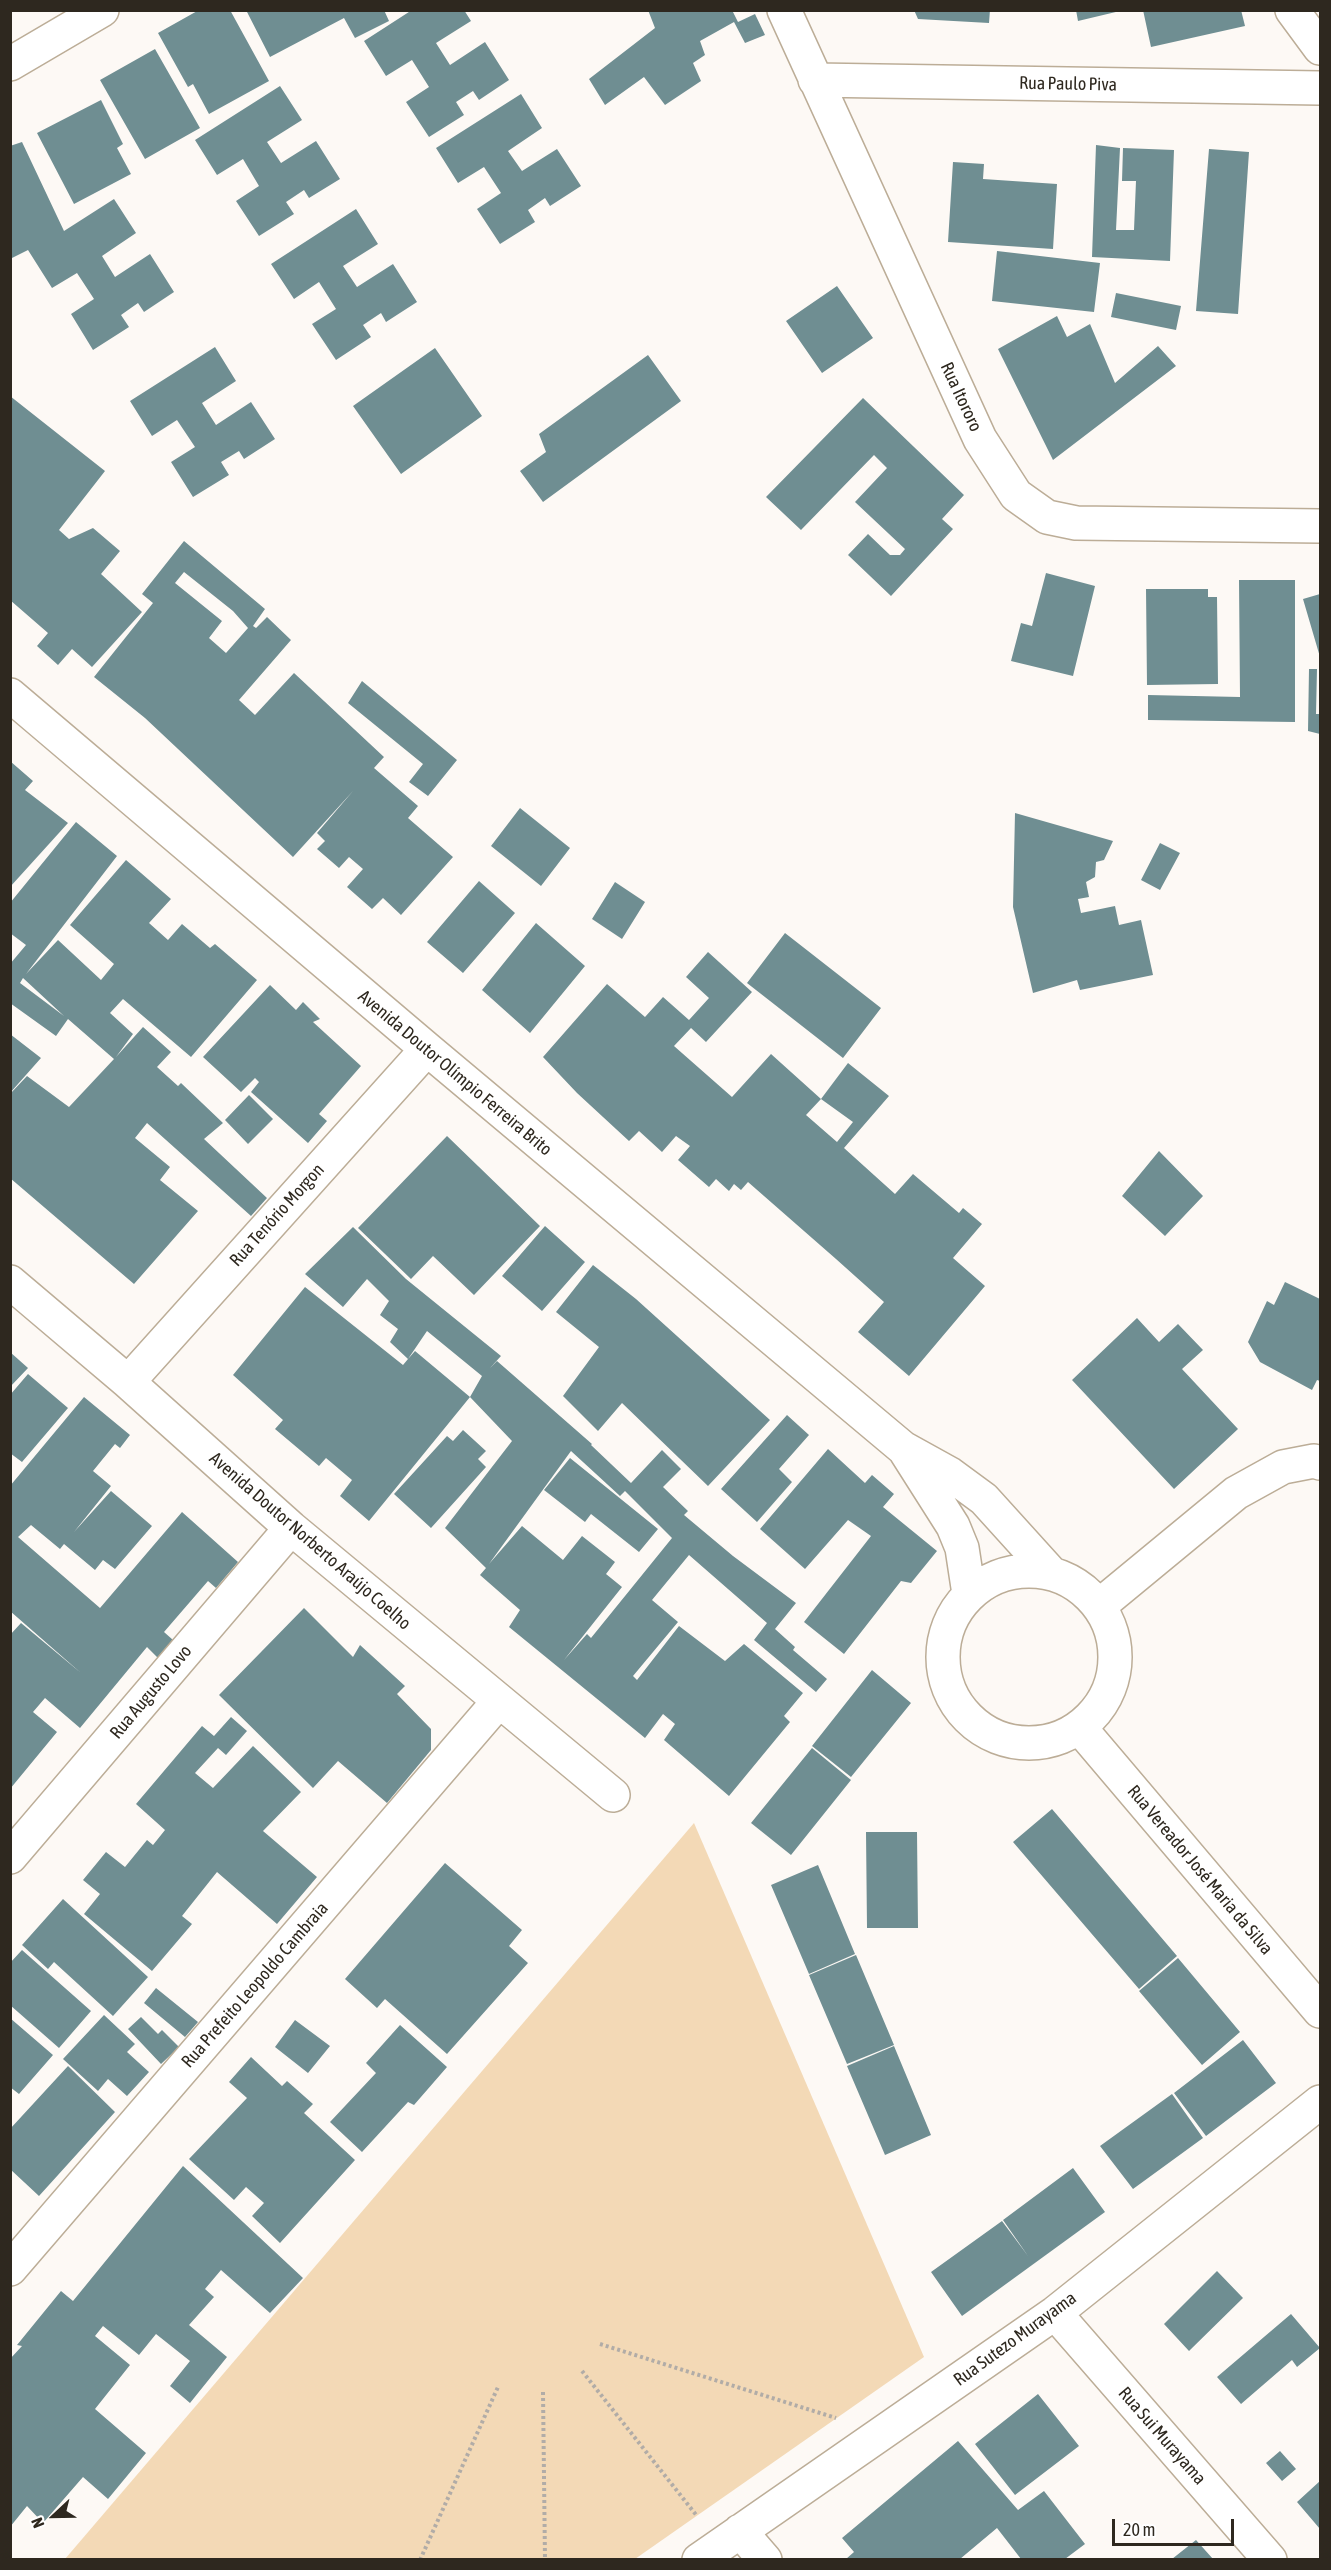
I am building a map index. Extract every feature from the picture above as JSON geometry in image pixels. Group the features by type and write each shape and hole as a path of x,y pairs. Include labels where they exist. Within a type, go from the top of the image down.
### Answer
{"street":[{"path":"10,64 102,10"},
{"name":"Rua Itororo","path":"784,10 980,439 1016,495 1047,517 1076,523 1320,526"},
{"path":"1292,10 1320,48"},
{"name":"Rua Paulo Piva","path":"815,80 1320,88"},
{"name":"Avenida Doutor Olímpio Ferreira Brito","path":"10,695 427,1049 903,1448 950,1474 984,1499 1051,1573"},
{"name":"Rua Tenório Morgon","path":"128,1382 427,1049"},
{"name":"Avenida Doutor Norberto Araújo Coelho","path":"10,1282 128,1382 291,1527 613,1795"},
{"name":"Avenida Doutor Olímpio Ferreira Brito","path":"903,1448 953,1526 962,1548 969,1594"},
{"path":"1099,1606 1236,1492 1283,1467 1314,1461 1320,1463"},
{"name":"Rua Augusto Lovo","path":"10,1857 291,1527"},
{"path":"1021,1570 1051,1573 1078,1585 1099,1606 1112,1630 1116,1658 1112,1684 1100,1709 1080,1728 1054,1741 1026,1745 997,1739 972,1724 954,1702 943,1674 943,1645 951,1618 969,1594 992,1578 1021,1570"},
{"name":"Rua Prefeito Leopoldo Cambraia","path":"10,2269 499,1701"},
{"name":"Rua Vereador José Maria da Silva","path":"1080,1728 1320,2011"},
{"name":"Rua Sutezo Murayama","path":"720,2545 1055,2313 1320,2102"},
{"name":"Rua Sui Murayama","path":"1055,2313 1270,2559"},
{"path":"720,2545 765,2559"}],"path":[{"path":"600,2344 883,2432"},
{"path":"582,2371 720,2545"},
{"path":"420,2559 498,2387"},
{"path":"543,2392 545,2559"}],"shaded area":[{"path":"694,1823 924,2357 635,2559 65,2559"}],"building":[{"path":"199,10 230,10 269,81 209,114 193,84 188,87 158,33"},
{"path":"246,10 384,10 389,21 355,38 344,18 270,57"},
{"path":"412,10 464,10 471,21 436,43 450,65 485,42 509,80 479,100 473,91 456,102 464,115 429,137 406,102 429,87 412,60 386,76 364,41"},
{"path":"648,10 732,10 738,22 755,14 765,35 745,43 734,22 700,41 705,55 693,63 701,81 665,105 644,77 605,105 589,79 655,28"},
{"path":"914,10 990,10 989,23 918,19"},
{"path":"1076,10 1120,10 1120,11 1078,21"},
{"path":"1143,10 1241,10 1245,26 1151,47"},
{"path":"155,49 200,128 145,159 100,80"},
{"path":"280,86 302,120 267,142 281,163 316,141 340,179 309,198 304,190 286,202 294,214 259,236 236,201 259,186 243,159 217,175 195,140"},
{"path":"521,94 542,128 508,151 522,171 557,149 581,186 550,206 545,198 528,210 535,222 500,244 477,209 501,193 484,167 458,183 436,148"},
{"path":"101,100 123,144 117,148 131,174 74,204 37,133"},
{"path":"22,142 64,231 114,199 136,233 102,256 115,277 150,254 174,292 144,312 138,303 121,315 129,327 93,350 71,314 94,299 77,273 52,288 28,250 10,259 10,146"},
{"path":"1096,145 1120,148 1116,230 1134,230 1136,181 1122,181 1123,148 1174,150 1170,261 1092,257"},
{"path":"1209,149 1249,152 1238,314 1196,311"},
{"path":"953,162 984,164 983,179 1057,184 1053,249 948,242"},
{"path":"356,209 378,244 343,266 357,287 393,264 417,302 386,322 381,313 363,325 371,337 336,360 312,324 336,309 319,282 294,299 271,264"},
{"path":"997,251 1100,263 1094,312 992,301"},
{"path":"837,286 873,338 822,373 786,321"},
{"path":"1116,293 1181,306 1176,330 1111,317"},
{"path":"1057,316 1067,337 1090,324 1115,383 1158,346 1176,366 1053,460 998,349"},
{"path":"215,347 236,381 202,403 216,425 251,402 275,439 244,459 239,451 221,462 229,475 193,497 171,462 195,447 177,420 152,436 130,401"},
{"path":"435,348 482,416 401,474 353,406"},
{"path":"648,355 681,401 543,502 520,471 546,452 539,434"},
{"path":"10,396 105,471 59,530 69,539 93,528 120,551 101,574 142,612 92,667 72,649 58,665 37,646 48,633 10,600"},
{"path":"863,398 964,495 942,519 953,529 891,596 848,555 868,534 890,555 900,555 905,549 855,502 887,468 874,455 801,530 766,497"},
{"path":"184,541 265,609 253,626 256,628 267,617 291,640 239,700 255,715 294,673 384,757 374,768 418,806 408,818 453,857 401,915 383,898 372,909 347,887 363,869 349,857 339,868 317,849 325,841 317,833 353,791 293,857 145,718 94,677 153,603 142,594","holes":["184,572 233,611 248,628 226,653 209,638 222,621 175,583"]},
{"path":"1046,573 1095,586 1073,676 1011,661 1021,623 1032,626"},
{"path":"1239,580 1295,580 1295,722 1148,720 1148,695 1240,697"},
{"path":"1146,589 1208,589 1208,597 1217,597 1218,684 1147,685"},
{"path":"1320,594 1320,657 1303,599"},
{"path":"1309,669 1317,669 1316,714 1320,714 1320,734 1308,731"},
{"path":"362,681 457,760 428,796 409,782 423,764 348,703"},
{"path":"10,761 33,781 25,790 68,823 10,887"},
{"path":"520,808 570,848 541,886 491,846"},
{"path":"1015,813 1113,841 1104,860 1096,862 1095,877 1086,882 1089,897 1078,899 1081,913 1115,906 1119,925 1141,920 1153,975 1080,990 1077,980 1033,993 1013,907"},
{"path":"76,822 117,856 26,974 58,940 101,980 114,964 70,925 126,860 171,899 149,923 168,940 182,924 210,948 215,944 257,980 191,1057 123,999 110,1013 133,1034 116,1057 143,1027 171,1052 157,1067 178,1086 181,1083 223,1123 204,1139 267,1198 251,1216 147,1123 135,1138 170,1167 160,1180 198,1211 134,1284 10,1178 10,1094 27,1076 69,1107 114,1059 68,1019 56,1036 10,1003 10,964 26,945 10,933 10,903","holes":["23,978 64,1016 20,983"]},
{"path":"1160,843 1180,853 1160,890 1141,880"},
{"path":"479,881 515,913 463,973 427,942"},
{"path":"615,882 645,902 622,939 592,919"},
{"path":"536,923 585,966 530,1033 482,990"},
{"path":"785,933 881,1008 843,1058 747,983"},
{"path":"708,952 752,992 706,1042 691,1028 674,1046 732,1097 771,1054 821,1099 848,1063 889,1096 844,1148 895,1194 913,1174 959,1213 963,1208 982,1224 953,1258 985,1286 909,1376 858,1332 884,1302 748,1182 741,1190 734,1184 729,1191 716,1179 709,1187 678,1160 690,1146 676,1136 662,1152 639,1131 629,1141 577,1093 543,1057 607,984 645,1017 663,997 689,1020 709,998 686,977","holes":["821,1099 853,1122 837,1142 806,1115"]},
{"path":"270,985 296,1010 303,1002 320,1019 313,1022 361,1066 319,1114 327,1121 308,1143 251,1092 259,1082 255,1078 241,1092 203,1057"},
{"path":"10,1034 41,1058 10,1093"},
{"path":"249,1095 273,1119 248,1144 225,1120"},
{"path":"447,1136 540,1226 474,1295 433,1256 411,1279 358,1228"},
{"path":"1159,1151 1203,1196 1165,1236 1122,1196"},
{"path":"545,1226 585,1262 542,1311 502,1276"},
{"path":"353,1227 406,1279 501,1356 490,1368 497,1361 592,1444 631,1483 662,1450 681,1469 663,1487 688,1511 684,1515 733,1556 796,1603 775,1629 795,1647 793,1650 827,1679 816,1692 754,1640 767,1623 689,1555 652,1600 678,1622 633,1676 637,1680 679,1626 725,1661 744,1644 803,1693 784,1716 790,1722 729,1796 664,1740 675,1724 663,1714 645,1738 509,1627 520,1610 480,1575 486,1568 445,1528 512,1441 470,1397 482,1376 427,1331 408,1359 390,1342 398,1329 380,1315 389,1301 367,1279 343,1307 305,1274","holes":["571,1451 620,1496 625,1491 672,1538 591,1638 587,1634 564,1660 622,1587 606,1574 615,1562 582,1536 563,1560 522,1526 489,1564"]},
{"path":"593,1265 636,1299 770,1420 708,1486 622,1403 598,1431 563,1396 599,1347 556,1312"},
{"path":"1285,1282 1320,1299 1320,1381 1317,1380 1312,1390 1260,1362 1248,1342 1267,1301 1274,1305"},
{"path":"305,1287 403,1365 415,1351 470,1397 369,1521 340,1496 352,1480 326,1458 319,1466 275,1429 283,1420 233,1375"},
{"path":"1137,1318 1159,1342 1178,1324 1203,1350 1182,1369 1238,1429 1174,1489 1072,1380"},
{"path":"10,1352 28,1368 10,1387"},
{"path":"28,1374 68,1408 22,1462 10,1453 10,1395"},
{"path":"84,1397 130,1435 120,1448 115,1444 93,1471 111,1486 74,1532 111,1491 152,1526 115,1569 103,1560 95,1570 64,1544 60,1549 31,1525 18,1537 100,1608 182,1512 238,1562 216,1588 208,1581 164,1632 173,1640 158,1658 147,1647 80,1728 45,1698 33,1712 57,1732 10,1789 10,1635 21,1623 81,1673 10,1611 10,1486"},
{"path":"787,1415 809,1435 779,1469 792,1482 757,1522 721,1489"},
{"path":"463,1430 486,1451 478,1459 486,1467 431,1528 394,1494 447,1436 453,1441"},
{"path":"828,1449 865,1483 872,1475 894,1494 883,1507 937,1551 911,1583 901,1581 844,1654 804,1622 871,1536 848,1520 805,1569 760,1529"},
{"path":"570,1458 658,1529 639,1552 591,1514 585,1522 544,1490"},
{"path":"304,1608 353,1657 360,1645 405,1686 397,1694 431,1729 431,1750 387,1803 338,1761 313,1788 219,1695"},
{"path":"872,1670 911,1703 851,1777 812,1746"},
{"path":"231,1717 247,1731 226,1755 218,1748 195,1773 213,1788 253,1746 301,1792 263,1831 317,1877 277,1924 217,1872 182,1916 192,1924 152,1971 84,1914 100,1894 83,1880 106,1852 125,1867 147,1840 153,1845 165,1830 136,1804 202,1726 214,1736"},
{"path":"812,1748 851,1780 791,1855 751,1823"},
{"path":"1052,1809 1177,1956 1139,1989 1013,1842"},
{"path":"866,1832 917,1832 918,1928 867,1928"},
{"path":"445,1863 522,1930 509,1946 528,1963 447,2054 385,1999 377,2008 345,1979"},
{"path":"818,1865 855,1954 809,1974 771,1885"},
{"path":"63,1899 148,1977 113,2016 54,1962 48,1969 22,1945"},
{"path":"22,1950 91,2011 59,2048 10,2005 10,1963"},
{"path":"856,1955 894,2045 847,2064 809,1975"},
{"path":"1178,1958 1240,2032 1202,2065 1139,1991"},
{"path":"156,1988 198,2022 185,2037 144,2003"},
{"path":"104,2015 135,2044 127,2052 149,2072 127,2096 108,2079 98,2091 63,2059"},
{"path":"141,2017 158,2034 162,2030 179,2047 161,2064 128,2029"},
{"path":"10,2018 53,2055 19,2094 10,2087"},
{"path":"295,2020 330,2046 308,2073 275,2047"},
{"path":"400,2025 447,2067 414,2105 408,2102 362,2152 330,2122 376,2073 366,2063"},
{"path":"1243,2040 1276,2083 1206,2136 1174,2093"},
{"path":"894,2046 931,2135 885,2155 847,2066"},
{"path":"251,2057 282,2086 287,2081 313,2104 304,2113 355,2160 280,2243 252,2216 264,2203 246,2187 234,2200 189,2159 247,2098 229,2082"},
{"path":"68,2066 115,2112 39,2196 10,2169 10,2129"},
{"path":"1172,2094 1203,2138 1133,2189 1100,2146"},
{"path":"183,2166 303,2278 270,2313 221,2270 205,2289 214,2297 189,2325 227,2357 190,2403 170,2386 190,2361 156,2334 139,2355 103,2326 95,2336 130,2365 95,2409 146,2453 108,2499 83,2477 43,2523 27,2506 10,2527 10,2359 22,2346 17,2345 61,2291 73,2301"},
{"path":"1073,2168 1105,2212 962,2316 931,2272 1002,2221 1028,2256 1003,2220"},
{"path":"1217,2271 1243,2298 1189,2351 1164,2324"},
{"path":"1291,2314 1320,2348 1297,2367 1292,2360 1241,2404 1217,2377"},
{"path":"1038,2394 1079,2446 1015,2495 975,2444"},
{"path":"958,2441 1018,2510 1044,2491 1085,2544 1065,2559 1021,2559 997,2528 960,2559 846,2559 854,2552 842,2538"},
{"path":"1280,2451 1296,2469 1282,2481 1266,2463"},
{"path":"1320,2481 1320,2529 1297,2502"},
{"path":"1196,2540 1213,2559 1172,2559"}]}
